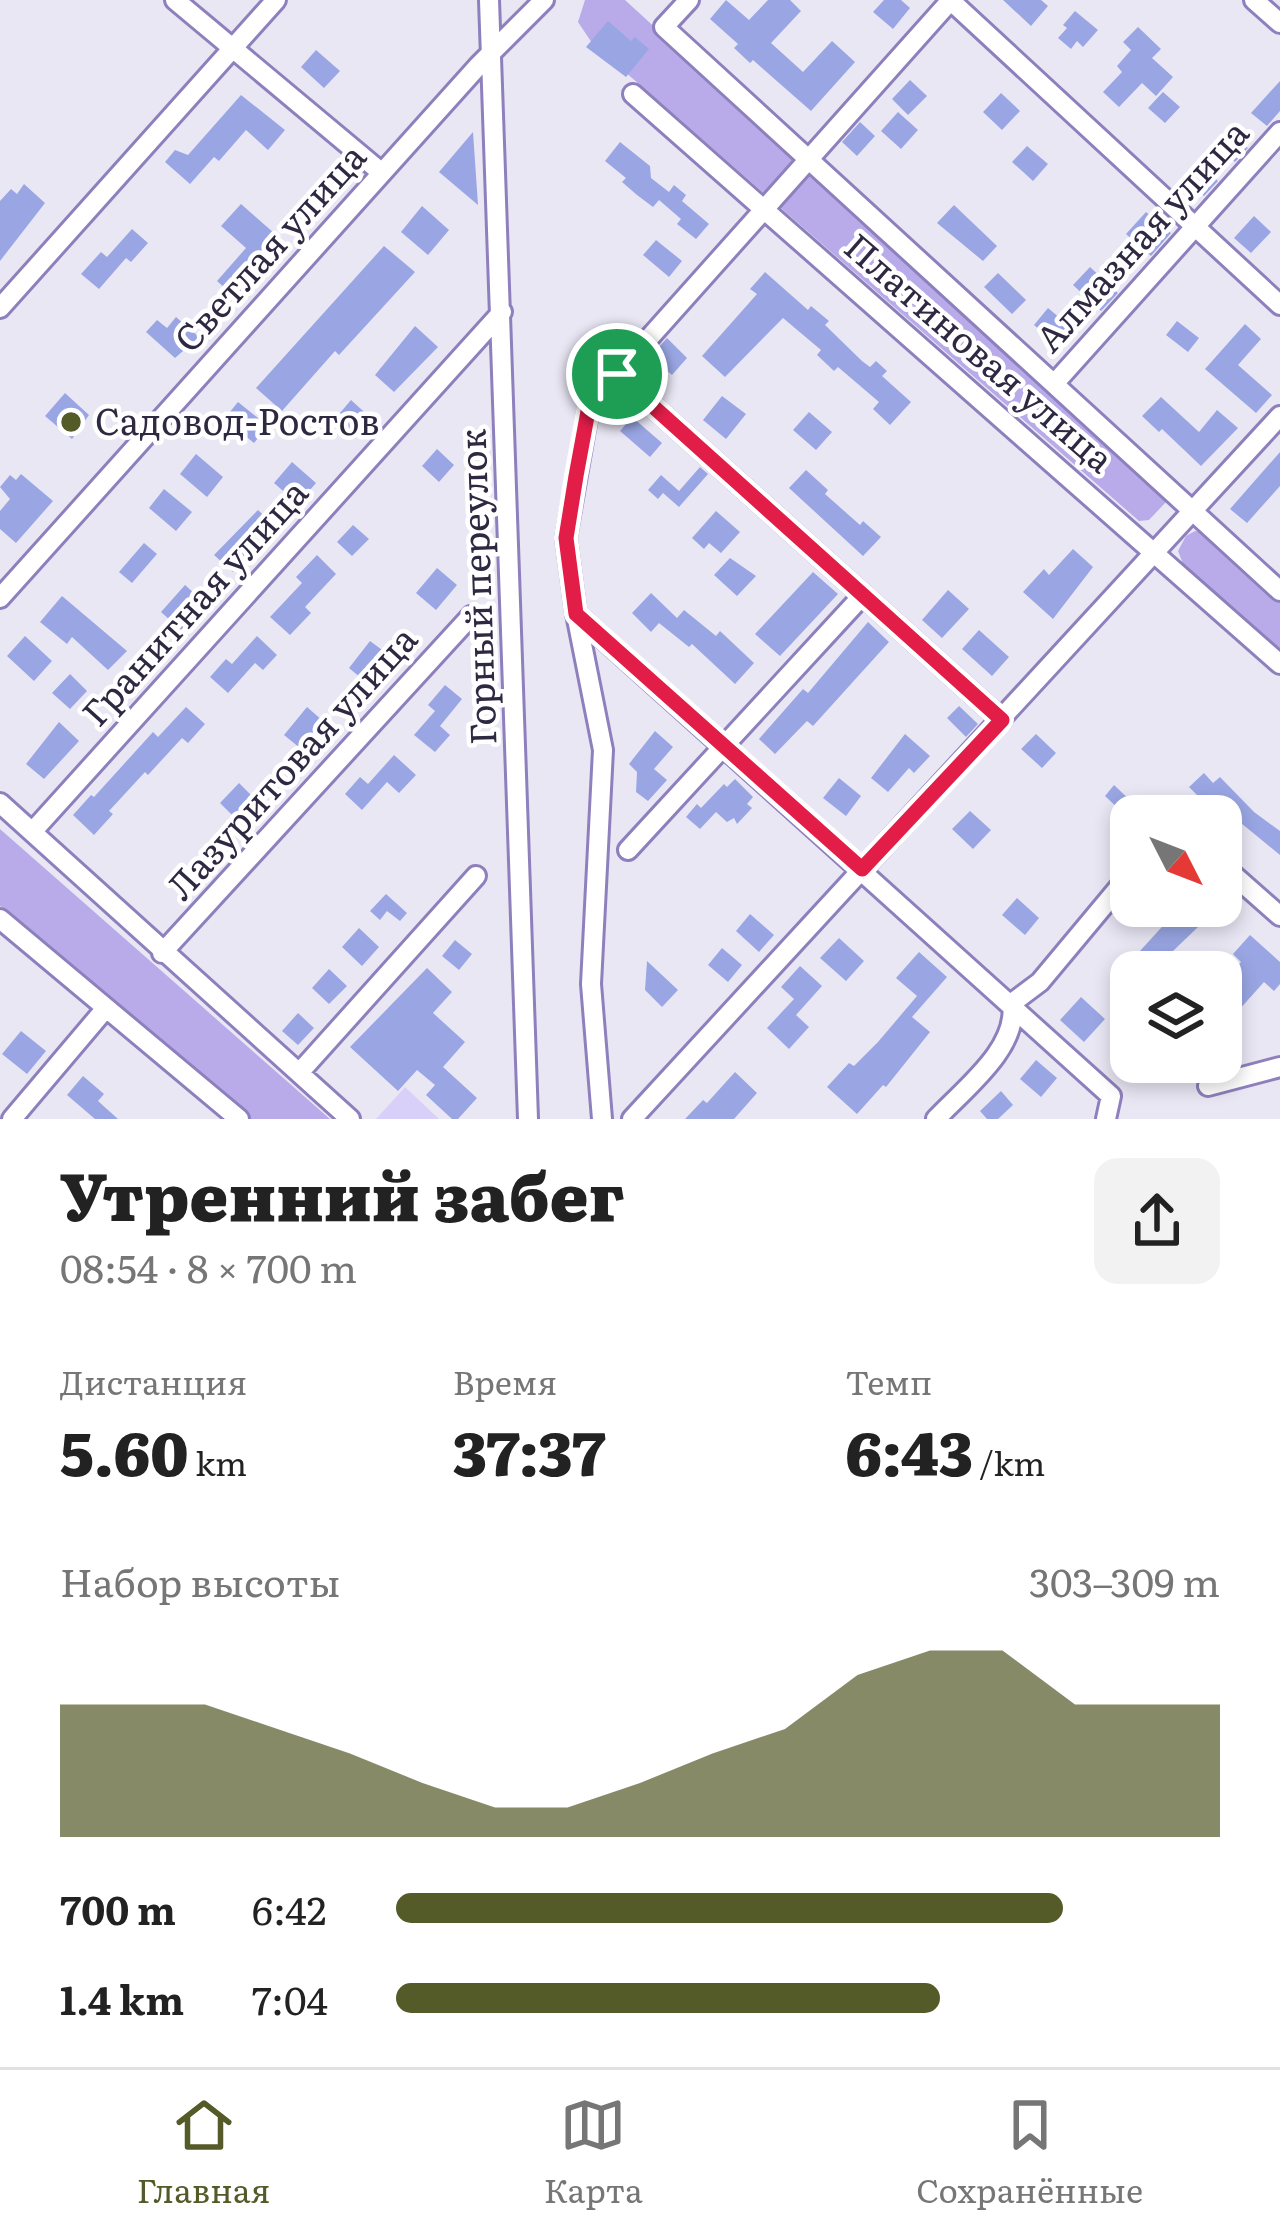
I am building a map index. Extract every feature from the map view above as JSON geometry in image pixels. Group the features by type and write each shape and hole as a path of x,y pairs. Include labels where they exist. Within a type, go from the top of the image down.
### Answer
{"street":[{"path":"176,0 382,173"},
{"path":"0,308 277,0"},
{"name":"Горный переулок","path":"490,0 528,1119"},
{"name":"Светлая улица","path":"0,598 478,65 544,0"},
{"name":"Платиновая улица","path":"688,0 664,27 1280,591"},
{"path":"602,1119 591,984 603,750 566,538 591,395 602,381 617,374 950,0 1280,305"},
{"path":"1254,0 1280,23"},
{"name":"Платиновая улица","path":"633,94 1280,664"},
{"name":"Алмазная улица","path":"1054,385 1280,132"},
{"name":"Гранитная улица","path":"33,831 502,312"},
{"path":"617,374 1002,720"},
{"path":"632,1119 1280,416"},
{"path":"628,850 862,595"},
{"path":"576,614 1111,1096 1106,1119"},
{"name":"Лазуритовая улица","path":"162,953 470,616"},
{"path":"0,803 350,1119"},
{"path":"299,1073 476,876"},
{"path":"1242,883 1280,916"},
{"path":"1012,1003 1040,982 1110,898"},
{"path":"0,919 238,1119"},
{"path":"936,1119 1002,1047 1014,1017 1012,1003"},
{"path":"12,1119 106,1008"},
{"path":"1208,1086 1280,1067"}],"shaded area":[{"path":"585,0 625,0 1161,491 1166,502 1149,520 1139,521 592,43 578,22"},
{"path":"1195,531 1208,533 1280,600 1280,653 1184,566 1178,551 1186,536"},
{"path":"0,829 330,1119 248,1119 0,906"},
{"path":"405,1087 439,1119 376,1119"}],"building":[{"path":"726,0 749,20 768,0 790,0 801,11 771,43 803,72 832,41 855,62 811,111 753,60 750,63 734,48 738,44 710,19"},
{"path":"884,0 901,0 910,8 893,29 873,12"},
{"path":"1003,0 1041,0 1048,6 1031,26"},
{"path":"1075,11 1098,30 1083,47 1077,41 1071,49 1058,38"},
{"path":"608,21 649,49 626,77 586,47"},
{"path":"1138,27 1161,49 1152,58 1173,77 1156,96 1142,83 1119,107 1103,92 1122,72 1117,66 1131,50 1123,42"},
{"path":"316,50 340,71 324,88 301,67"},
{"path":"910,80 927,96 908,115 892,99"},
{"path":"1280,81 1280,111 1267,126 1251,113"},
{"path":"1163,92 1180,107 1165,123 1148,108"},
{"path":"1001,93 1020,111 1002,130 983,112"},
{"path":"241,95 285,130 268,150 246,130 190,184 165,162 175,150 188,155"},
{"path":"898,112 918,130 901,149 881,131"},
{"path":"860,122 875,136 857,156 842,142"},
{"path":"473,132 478,205 439,172"},
{"path":"1229,132 1248,148 1235,162 1216,146"},
{"path":"620,142 650,166 651,178 669,192 674,185 686,195 682,201 709,224 696,239 659,200 653,207 605,161"},
{"path":"1027,146 1048,164 1033,181 1012,162"},
{"path":"1198,162 1218,181 1204,196 1184,178"},
{"path":"24,184 45,203 0,261 0,201 11,189 17,194"},
{"path":"241,204 282,240 236,298 217,281 246,248 221,226"},
{"path":"954,205 997,246 983,261 937,223"},
{"path":"422,206 449,230 428,255 401,232"},
{"path":"1146,212 1171,233 1151,256 1126,234"},
{"path":"1254,216 1271,232 1251,253 1234,238"},
{"path":"132,229 148,243 131,262 126,258 99,289 81,274 101,252 107,257"},
{"path":"656,240 682,261 669,277 643,255"},
{"path":"384,246 415,272 282,411 256,388"},
{"path":"1090,267 1118,293 1101,311 1073,285"},
{"path":"765,272 808,310 811,306 829,321 825,325 862,361 870,367 876,361 887,371 882,376 911,402 890,425 873,409 879,402 838,367 834,371 817,355 821,350 783,318 725,377 702,356 757,294 750,289"},
{"path":"998,273 1026,300 1012,314 984,287"},
{"path":"1048,308 1073,329 1058,346 1034,325"},
{"path":"176,317 199,337 175,358 146,332 157,320 167,328"},
{"path":"1177,321 1199,338 1188,352 1166,335"},
{"path":"1245,324 1261,339 1238,365 1272,395 1256,413 1205,369"},
{"path":"415,326 438,347 394,392 375,375"},
{"path":"667,338 687,358 672,375 651,356"},
{"path":"65,393 89,415 72,439 45,416"},
{"path":"722,396 746,414 726,439 703,420"},
{"path":"1161,397 1199,432 1217,410 1238,428 1201,466 1142,416"},
{"path":"351,400 372,419 355,439 334,420"},
{"path":"238,402 268,426 254,443 224,419"},
{"path":"809,412 832,432 816,450 793,430"},
{"path":"632,417 662,443 650,457 620,431"},
{"path":"437,449 454,465 439,482 422,466"},
{"path":"1280,452 1280,486 1247,523 1230,509"},
{"path":"196,454 223,477 207,497 180,474"},
{"path":"292,462 316,483 298,504 274,483"},
{"path":"700,467 708,474 679,507 663,493 658,499 648,490 661,475 679,491"},
{"path":"806,470 828,490 825,494 881,537 863,556 789,488"},
{"path":"21,474 53,501 16,543 0,529 0,511 10,499 0,487 10,475 16,480"},
{"path":"164,489 192,512 176,531 149,508"},
{"path":"258,510 274,525 233,572 214,555"},
{"path":"716,511 740,532 721,553 709,543 704,549 692,538"},
{"path":"353,525 369,539 352,556 337,542"},
{"path":"144,543 157,554 132,583 119,572"},
{"path":"1073,549 1093,567 1053,619 1023,592 1044,569 1049,575"},
{"path":"317,555 336,574 305,607 311,613 290,635 270,617 302,583 296,577"},
{"path":"730,558 756,576 737,596 714,575"},
{"path":"437,568 457,585 436,610 416,593"},
{"path":"813,572 838,594 780,656 755,634"},
{"path":"185,585 205,603 181,630 161,612"},
{"path":"948,590 969,609 942,638 922,620"},
{"path":"651,593 677,618 684,610 716,636 720,631 754,663 735,684 692,644 689,647 659,623 651,632 632,613"},
{"path":"62,596 127,651 108,670 72,637 67,644 40,622"},
{"path":"868,622 889,642 813,726 807,721 775,754 759,739 803,689 808,693"},
{"path":"979,630 1009,657 992,676 962,649"},
{"path":"25,636 52,661 34,681 7,656"},
{"path":"257,636 277,655 263,670 255,663 228,693 210,677 226,659 232,664"},
{"path":"370,641 389,655 367,683 349,668"},
{"path":"70,674 87,691 70,709 52,693"},
{"path":"445,685 462,699 440,726 450,735 435,752 414,735 435,711 428,705"},
{"path":"959,706 978,724 966,737 947,718"},
{"path":"186,707 205,724 188,743 182,738 148,775 145,772 94,835 73,815 153,732 158,737"},
{"path":"307,707 323,721 300,748 284,735"},
{"path":"59,722 79,741 44,779 26,764"},
{"path":"655,731 673,747 654,769 667,780 648,801 636,792 637,772 629,764"},
{"path":"905,734 930,756 914,773 909,768 888,792 871,778"},
{"path":"1036,734 1056,753 1042,768 1021,749"},
{"path":"394,755 416,775 399,793 387,782 362,810 345,794 360,777 368,784"},
{"path":"1204,773 1213,783 1220,777 1237,795 1197,795 1189,787"},
{"path":"839,778 861,796 846,816 823,798"},
{"path":"735,779 753,797 747,804 752,808 737,824 734,818 727,822 716,812 700,829 686,817 697,804 701,808"},
{"path":"239,783 255,799 236,819 220,803"},
{"path":"1114,785 1125,795 1110,795 1110,801 1105,796"},
{"path":"1242,800 1280,831 1280,855 1242,824"},
{"path":"970,811 991,830 973,849 952,829"},
{"path":"386,894 407,913 400,921 387,911 380,920 370,911"},
{"path":"1017,898 1039,918 1025,935 1002,915"},
{"path":"750,914 774,935 759,952 736,931"},
{"path":"1162,927 1198,927 1173,951 1140,951"},
{"path":"359,928 379,947 362,966 342,947"},
{"path":"1250,935 1280,962 1280,984 1274,991 1264,982 1242,1007 1242,951 1236,951"},
{"path":"839,938 864,961 846,981 820,958"},
{"path":"455,940 472,954 459,970 442,956"},
{"path":"722,948 742,965 728,982 708,965"},
{"path":"919,952 947,977 912,1017 930,1032 886,1087 857,1114 827,1087 878,1042 917,996 896,978"},
{"path":"647,961 678,990 662,1007 645,990"},
{"path":"800,966 822,986 796,1015 809,1027 789,1049 767,1028 794,999 781,987"},
{"path":"427,968 452,992 433,1013 465,1042 443,1067 477,1098 458,1119 426,1095 435,1085 417,1070 398,1091 350,1047"},
{"path":"329,969 347,986 329,1004 312,988"},
{"path":"1081,997 1105,1019 1084,1042 1060,1020"},
{"path":"298,1013 314,1028 298,1045 282,1031"},
{"path":"21,1031 46,1051 27,1074 2,1054"},
{"path":"1036,1060 1057,1078 1041,1097 1020,1079"},
{"path":"735,1072 757,1093 734,1119 685,1119 703,1100 707,1103"},
{"path":"83,1076 104,1094 98,1101 118,1119 95,1119 67,1095"},
{"path":"1001,1091 1013,1105 998,1119 987,1119 980,1111"}],"place":[{"name":"Садовод-Ростов","path":"71,422"}],"route":[{"path":"617,374 1002,720 862,869 576,614 566,538 576,476 591,395 602,381 617,374"}]}
